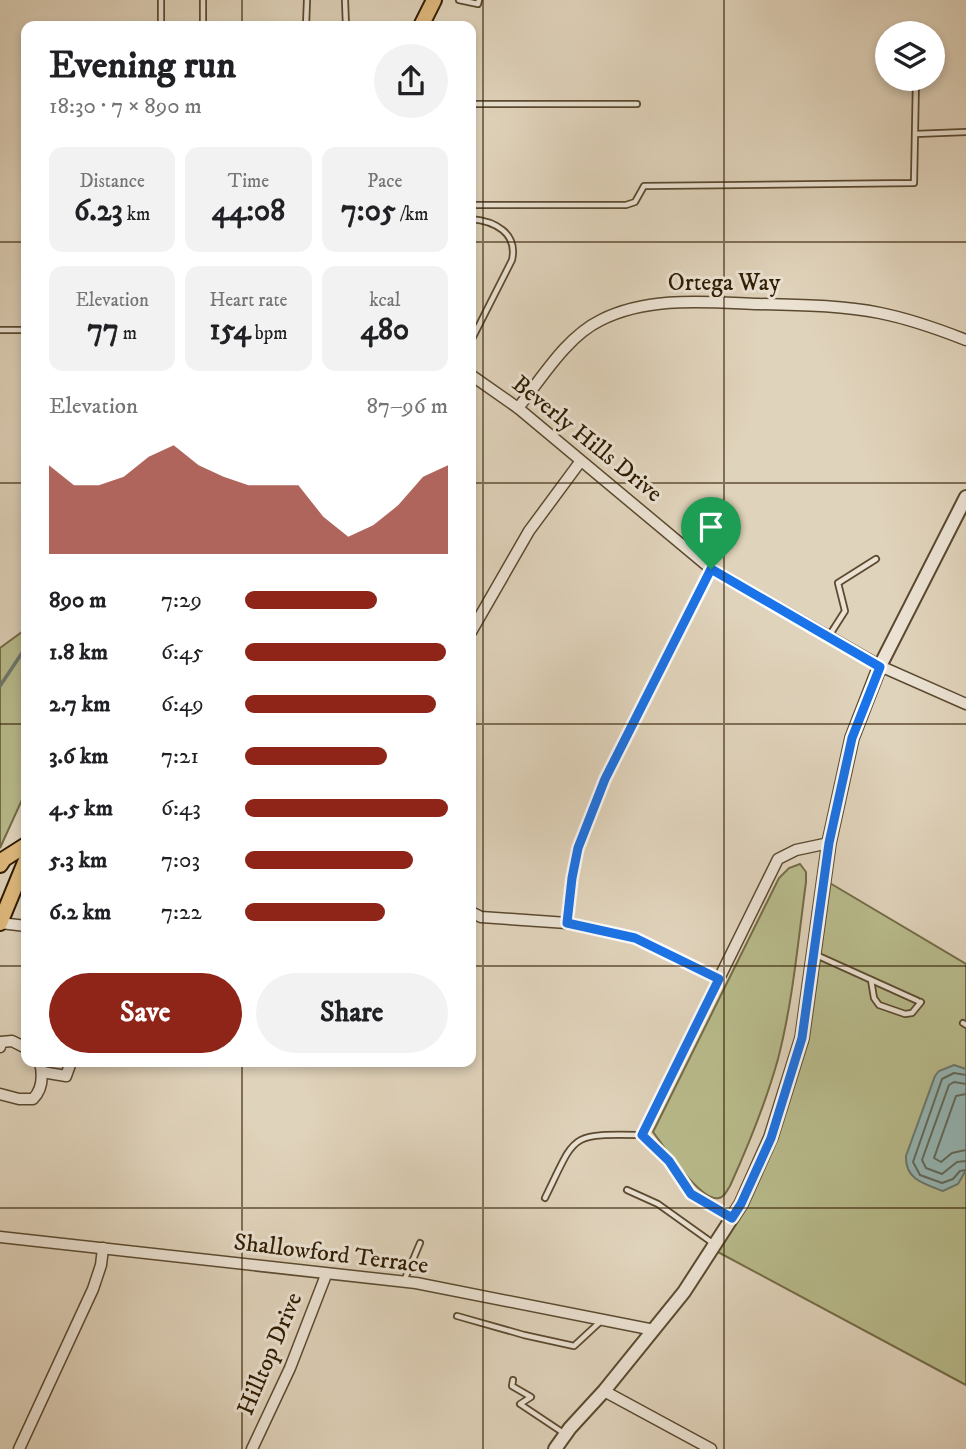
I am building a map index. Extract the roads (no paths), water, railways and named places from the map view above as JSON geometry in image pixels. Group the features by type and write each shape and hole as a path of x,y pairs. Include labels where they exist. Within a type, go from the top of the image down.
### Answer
{"main road":[{"path":"423,21 428,3"},
{"path":"0,865 4,859 21,848"},
{"path":"0,923 21,872"}],"street":[{"name":"Ortega Way","path":"518,408 579,334 623,310 665,303 838,307 924,324 966,340"},
{"name":"Beverly Hills Drive","path":"476,378 518,408 711,569 880,667 966,704"},
{"path":"476,623 529,531 580,462"},
{"path":"555,1449 684,1292 741,1204 771,1138 802,1038 829,843 852,738 880,667 966,497"},
{"path":"567,923 578,848 605,779 711,569"},
{"path":"642,1135 778,859 796,850 829,843"},
{"path":"476,914 567,923 635,938 719,979"},
{"path":"0,923 21,925"},
{"path":"0,1047 2,1042 12,1041 21,1046"},
{"path":"0,1094 33,1099 40,1092 41,1067 66,1076 69,1067"},
{"name":"Shallowford Terrace","path":"0,1237 403,1282 654,1330"},
{"path":"19,1449 93,1289 103,1248"},
{"name":"Hilltop Drive","path":"252,1449 290,1368 326,1275"},
{"path":"604,1391 711,1449"}],"lane":[{"path":"161,0 161,21"},
{"path":"203,0 203,21"},
{"path":"306,21 307,0"},
{"path":"345,0 346,21"},
{"path":"459,0 478,4 479,0"},
{"path":"476,205 626,205 635,202 644,186 914,183 916,91"},
{"path":"476,104 637,104"},
{"path":"915,134 966,132"},
{"path":"476,220 502,228 509,234 514,251 476,331"},
{"path":"0,330 21,330"},
{"path":"829,637 845,611 838,583 876,559"},
{"path":"814,954 871,979 920,1001 912,1013 905,1014 879,1005 874,998 871,979"},
{"path":"545,1198 571,1145 580,1139 593,1135 642,1135 669,1161 691,1194 732,1218"},
{"path":"627,1191 658,1204 715,1245"},
{"path":"403,1282 420,1244"},
{"path":"457,1316 575,1346 602,1320"},
{"path":"513,1380 512,1386 531,1397 520,1404 565,1435"}],"water":[{"path":"954,1065 966,1069 966,1170 958,1184 943,1191 917,1180 909,1171 906,1156 935,1076 939,1071"}],"waterway":[{"path":"0,686 21,654"}]}
